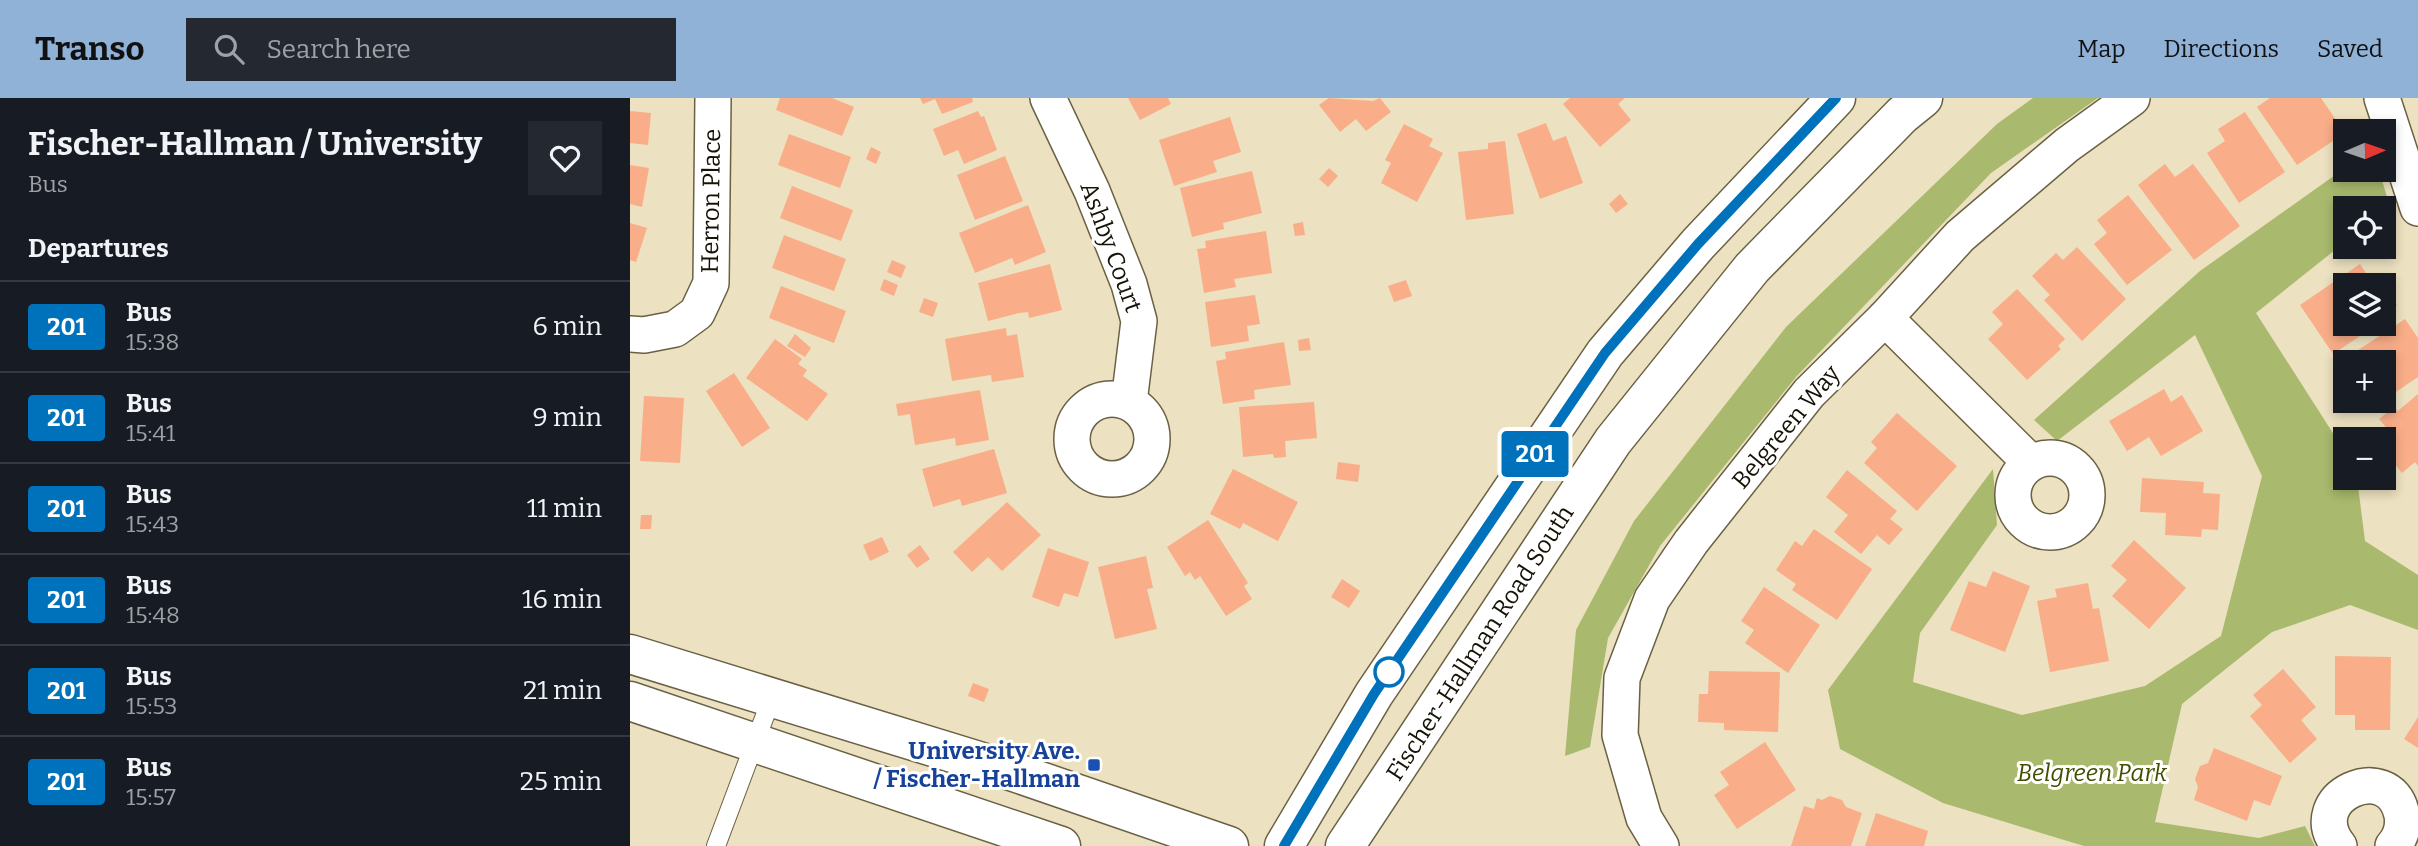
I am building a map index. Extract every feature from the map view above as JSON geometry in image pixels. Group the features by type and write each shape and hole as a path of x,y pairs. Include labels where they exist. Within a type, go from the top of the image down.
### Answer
{"main road":[{"path":"1284,846 1374,694 1605,353 1698,244 1836,98"},
{"name":"Fischer-Hallman Road South","path":"1345,846 1613,441 1752,268 1902,115 1923,98"},
{"path":"630,654 1008,770 1229,846"},
{"path":"630,701 1061,846"}],"street":[{"name":"Herron Place","path":"630,334 645,335 675,329 697,313 711,283 713,98"},
{"name":"Ashby Court","path":"1048,98 1092,191 1129,284 1139,321 1129,402"},
{"name":"Belgreen Way","path":"1661,846 1644,818 1620,735 1622,678 1652,599 1691,542 1809,393 1885,318 1960,236 2067,145 2132,98"},
{"path":"2382,98 2418,208"},
{"path":"1885,318 2031,463"},
{"path":"2340,846 2332,834 2332,811 2347,790 2361,785 2380,788 2400,807 2402,828 2393,846"}],"lane":[{"path":"716,846 772,697"}],"green space":[{"path":"2033,98 2098,98 1991,173 1796,377 1660,546 1608,638 1590,747 1565,756 1576,630 1634,521 1786,327 1997,124"},
{"name":"Belgreen Park","path":"2333,177 2333,182 2383,182 2387,196 2333,196 2333,252 2256,313 2333,433 2333,490 2359,490 2365,541 2418,575 2418,630 2350,605 2272,632 2182,704 2155,822 2259,838 2305,826 2315,846 2084,846 1943,803 1840,749 1828,690 1993,469 1997,525 1920,633 1913,682 2022,715 2145,686 2221,636 2262,476 2195,335 2057,441 2034,420 2200,271"}],"building":[{"path":"780,98 832,98 854,107 842,136 776,110"},
{"path":"920,98 972,98 973,102 942,114 935,99 923,104"},
{"path":"1128,98 1168,98 1171,104 1140,120"},
{"path":"1329,98 1373,101 1380,98 1391,112 1366,131 1356,119 1340,132 1319,105"},
{"path":"1570,98 1625,98 1618,104 1631,120 1600,147 1563,104"},
{"path":"2270,98 2321,98 2335,119 2333,119 2333,141 2297,165 2257,107"},
{"path":"630,111 651,113 648,145 630,143"},
{"path":"978,111 981,117 984,116 997,150 964,164 958,150 944,156 933,129"},
{"path":"2245,112 2285,172 2239,203 2207,153 2225,141 2218,129"},
{"path":"1230,117 1241,152 1213,161 1217,172 1174,186 1159,140"},
{"path":"1546,123 1553,141 1566,136 1583,183 1540,199 1517,134"},
{"path":"1404,124 1433,139 1429,146 1443,153 1417,202 1381,183 1391,163 1385,160"},
{"path":"789,134 851,157 840,188 778,165"},
{"path":"1505,141 1514,214 1466,220 1458,152 1488,149 1488,143"},
{"path":"871,147 881,152 876,164 866,159"},
{"path":"1005,156 1023,201 975,220 957,175"},
{"path":"2165,164 2175,177 2193,164 2240,226 2194,260 2138,185"},
{"path":"630,165 649,168 642,207 630,204"},
{"path":"1329,168 1338,176 1328,187 1319,179"},
{"path":"1252,171 1262,213 1223,223 1224,229 1192,237 1180,188"},
{"path":"792,186 853,210 841,241 780,218"},
{"path":"1620,194 1628,204 1616,213 1609,204"},
{"path":"2128,195 2172,250 2127,285 2094,244 2107,233 2097,220"},
{"path":"1028,205 1046,252 1015,265 1012,258 975,273 959,233"},
{"path":"1303,222 1305,235 1295,236 1293,224"},
{"path":"630,223 647,228 636,262 630,260"},
{"path":"1266,231 1272,273 1234,279 1236,287 1204,293 1197,249 1206,248 1205,241"},
{"path":"784,235 846,259 834,291 772,268"},
{"path":"2077,247 2126,299 2082,341 2044,300 2050,295 2032,276 2056,253 2063,260"},
{"path":"892,260 906,266 901,278 887,272"},
{"path":"1050,264 1062,310 1029,318 1028,312 1019,313 988,321 978,283"},
{"path":"2360,264 2366,273 2347,273"},
{"path":"884,279 898,285 894,296 880,290"},
{"path":"1406,280 1412,296 1394,302 1388,286"},
{"path":"2333,282 2333,336 2360,336 2339,350 2333,350 2333,354 2300,305"},
{"path":"781,286 846,311 834,343 769,318"},
{"path":"2017,289 2065,339 2058,346 2061,349 2027,380 1988,339 2003,324 1992,312"},
{"path":"1255,295 1260,324 1247,326 1249,341 1211,347 1205,302"},
{"path":"924,298 938,303 933,317 919,312"},
{"path":"2405,319 2418,338 2418,377 2396,392 2396,350 2358,350 2379,336 2396,336 2396,325"},
{"path":"1006,328 1007,336 1017,334 1024,377 992,382 991,375 952,381 945,339"},
{"path":"795,334 811,348 805,357 787,346"},
{"path":"1309,338 1311,350 1299,351 1298,340"},
{"path":"775,339 802,359 798,364 807,370 803,376 828,394 807,421 746,378"},
{"path":"1284,342 1291,385 1254,390 1255,399 1223,404 1216,361 1226,359 1225,352"},
{"path":"734,373 770,428 742,447 706,391"},
{"path":"2164,389 2171,402 2182,395 2203,431 2161,456 2149,437 2127,451 2109,421"},
{"path":"980,390 989,440 956,446 955,438 915,445 910,414 898,416 896,404"},
{"path":"2418,394 2418,466 2415,462 2402,473 2396,465 2396,427 2386,427 2379,419 2386,413 2396,413 2396,409 2398,411"},
{"path":"644,396 684,398 680,463 640,461"},
{"path":"1314,402 1317,438 1285,441 1286,457 1274,458 1273,454 1243,457 1239,407"},
{"path":"1897,413 1957,466 1917,511 1864,463 1877,448 1871,442"},
{"path":"994,449 1007,493 962,506 960,499 933,507 922,469"},
{"path":"1338,462 1360,465 1358,482 1336,479"},
{"path":"1233,469 1298,502 1278,541 1243,523 1240,529 1210,514"},
{"path":"1847,470 1897,511 1890,519 1903,529 1889,545 1877,535 1861,554 1834,532 1848,515 1826,497"},
{"path":"2142,478 2204,482 2203,493 2220,494 2218,530 2202,529 2201,537 2165,535 2166,513 2140,512"},
{"path":"1007,502 1041,535 1002,571 988,557 972,572 953,552"},
{"path":"641,515 652,515 651,529 640,529"},
{"path":"1208,520 1248,583 1244,586 1252,599 1226,616 1200,576 1195,580 1190,572 1185,576 1167,547"},
{"path":"1814,529 1872,569 1837,620 1792,590 1796,584 1776,570 1795,541 1802,546"},
{"path":"882,537 889,552 870,561 863,545"},
{"path":"2134,540 2186,588 2149,629 2112,596 2127,580 2111,566"},
{"path":"920,545 930,559 917,568 907,555"},
{"path":"1048,548 1089,562 1078,597 1064,593 1059,607 1032,597"},
{"path":"1146,556 1153,588 1147,589 1157,629 1115,639 1098,567"},
{"path":"1993,571 2030,586 2005,652 1950,630 1969,581 1986,587"},
{"path":"1342,579 1360,591 1349,608 1331,597"},
{"path":"2088,583 2093,609 2099,608 2109,661 2050,672 2037,601 2057,597 2055,589"},
{"path":"1764,587 1820,625 1788,673 1745,643 1754,630 1741,621"},
{"path":"2335,656 2391,657 2390,730 2355,730 2355,715 2335,715"},
{"path":"2283,669 2316,707 2301,720 2317,739 2290,763 2250,716 2262,705 2253,695"},
{"path":"1709,671 1780,672 1778,732 1724,730 1724,723 1698,722 1699,694 1708,694"},
{"path":"973,683 989,689 984,702 968,696"},
{"path":"2418,717 2418,748 2404,739"},
{"path":"1765,742 1796,790 1737,829 1714,795 1729,785 1720,772"},
{"path":"2214,748 2282,776 2270,806 2254,800 2247,821 2194,800 2198,787 2195,779 2200,766 2208,763"},
{"path":"1830,796 1842,800 1846,807 1862,813 1851,846 1791,846 1804,806 1814,809 1817,798 1822,800"},
{"path":"1876,813 1928,831 1924,846 1865,846"}],"bus line":[{"name":"201","path":"1284,846 1374,694 1605,353 1698,244 1836,98"}],"place":[{"name":"University Ave. / Fischer-Hallman","path":"1094,765"}]}
